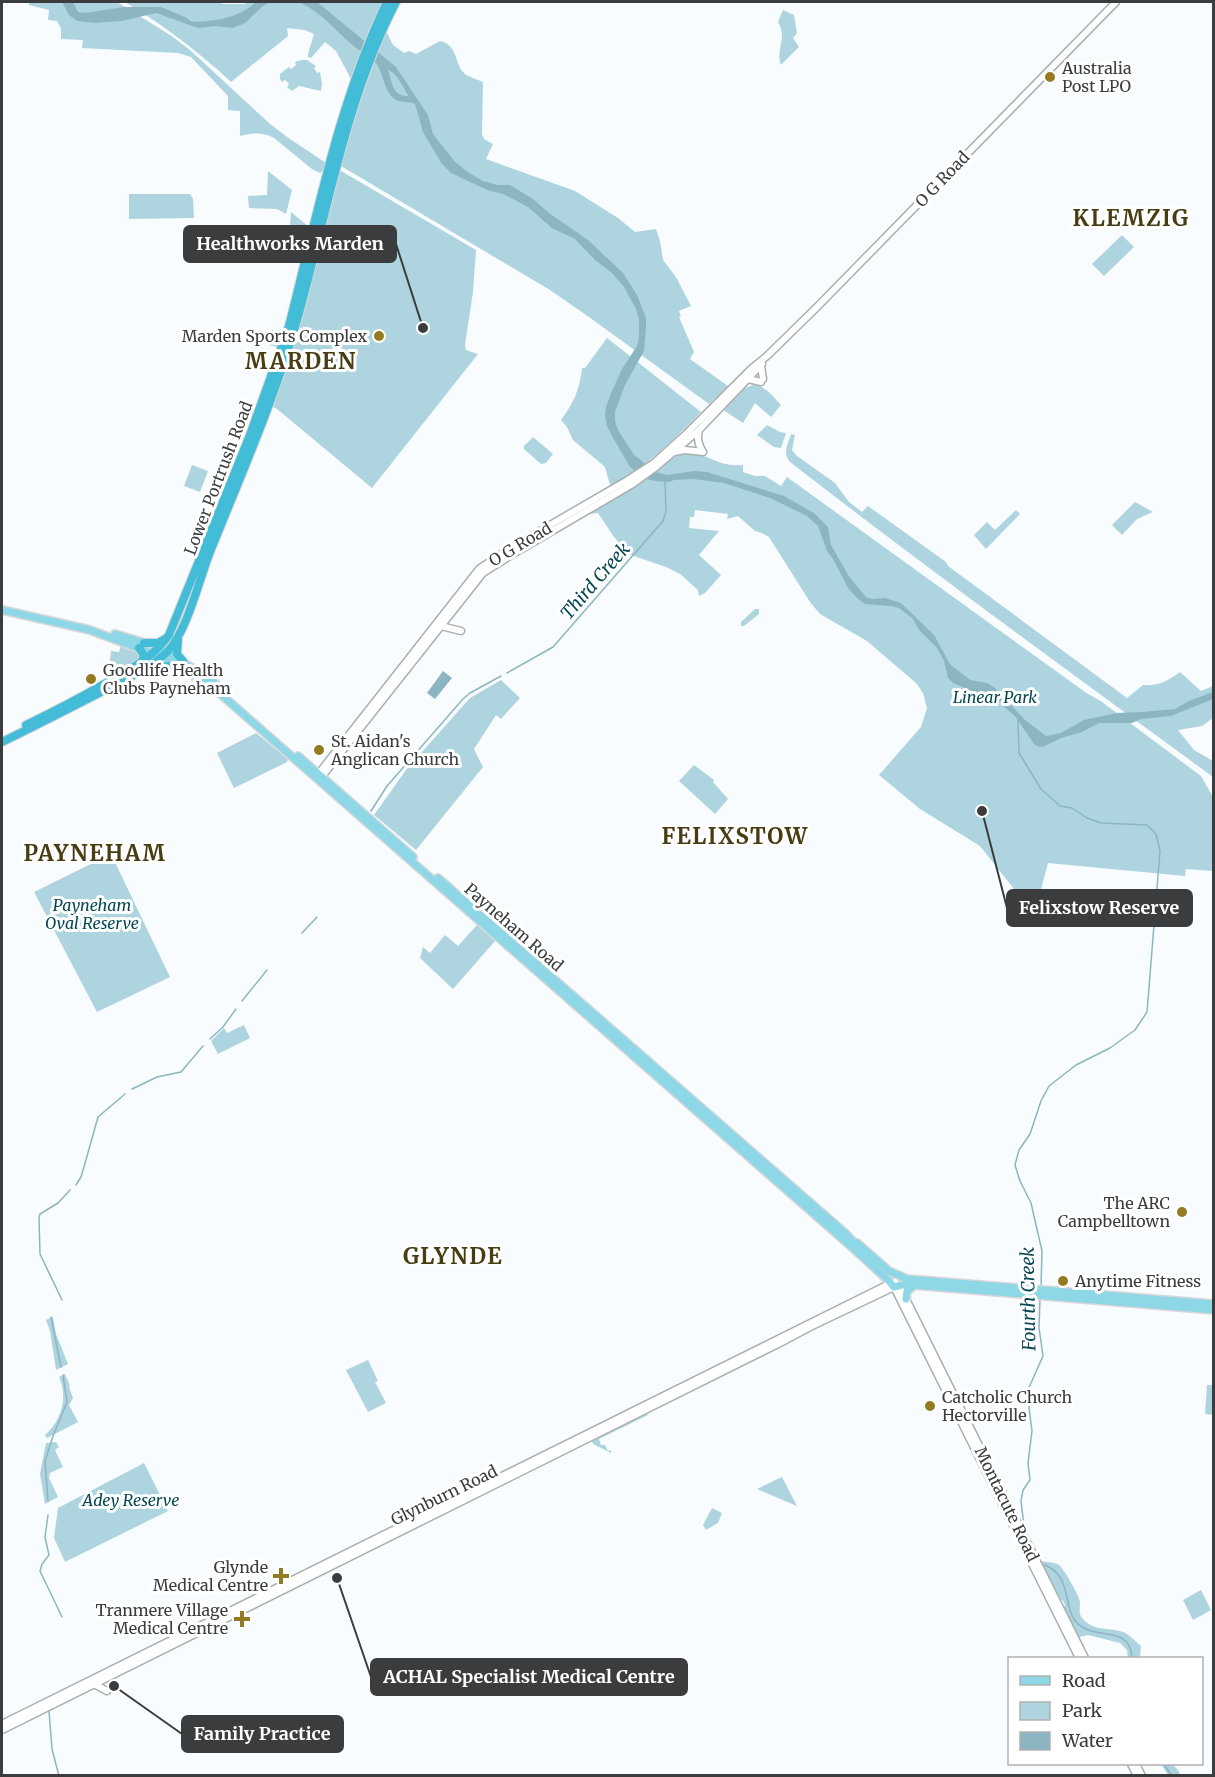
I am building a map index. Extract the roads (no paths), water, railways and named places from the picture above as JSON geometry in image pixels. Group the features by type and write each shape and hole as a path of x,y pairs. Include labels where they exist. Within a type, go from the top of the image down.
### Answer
{"highway":[{"path":"374,40 387,2"},
{"path":"374,40 396,2"},
{"name":"Lower Portrush Road","path":"160,652 202,556 281,351 353,97 374,40"},
{"name":"Lower Portrush Road","path":"160,652 173,644 192,605 211,548 259,431 289,345 313,263 334,164"},
{"path":"281,351 289,345 285,337"},
{"path":"250,436 259,431 256,420"},
{"path":"202,556 211,548 209,535"},
{"path":"2,742 147,669 180,663 177,652 181,629"},
{"path":"142,661 144,655 141,645 158,643 167,638"},
{"path":"2,737 81,697 160,652"},
{"path":"147,669 160,652"}],"main road":[{"name":"O G Road","path":"655,465 706,418 750,369 767,356 820,304 1116,2"},
{"name":"O G Road","path":"718,405 761,366 767,356"},
{"path":"748,379 762,381 761,366"},
{"name":"O G Road","path":"318,778 444,618 479,569 655,465 673,452 685,438 700,429 706,418"},
{"path":"673,452 685,450 703,452 697,437 700,429"},
{"name":"Payneham Road","path":"2,610 87,629 141,645 160,652 209,678 462,906 806,1203 895,1284"},
{"name":"O G Road","path":"318,778 333,764 377,703 441,626 444,618"},
{"path":"441,626 460,631"},
{"path":"333,764 329,776 334,788"},
{"name":"Payneham Road","path":"318,778 334,788 427,869 438,882 458,896 802,1196 806,1203 845,1233 895,1284"},
{"path":"431,890 438,882"},
{"path":"458,896 463,902 462,906"},
{"path":"845,1233 888,1270 907,1279 1214,1310"},
{"path":"878,1292 884,1282 883,1275"},
{"path":"895,1284 907,1279"},
{"path":"895,1284 1214,1304"},
{"name":"Glynburn Road","path":"2,1724 895,1284"},
{"name":"Montacute Road","path":"895,1284 1084,1657"},
{"path":"878,1292 891,1292 903,1300 915,1285"},
{"name":"Glynburn Road","path":"2,1730 878,1292"},
{"name":"Montacute Road","path":"903,1300 1078,1657"},
{"path":"183,1634 194,1631 198,1633"},
{"path":"94,1684 107,1691"}],"water":[{"path":"62,2 73,2 78,12 85,13 124,7 161,7 192,22 234,16 256,2 271,2 263,6 245,23 233,28 215,26 198,28 156,13 122,21 95,23 77,21 69,15"},
{"path":"298,2 317,2 396,67 428,115 433,134 455,162 483,181 510,185 533,199 588,240 623,273 637,295 646,318 646,328 644,351 625,385 615,412 615,421 634,455 656,472 667,475 694,471 707,472 784,496 814,513 828,527 831,545 850,578 866,597 885,598 901,603 934,635 950,664 970,680 987,683 995,688 1024,719 1046,736 1061,733 1084,720 1117,713 1175,709 1213,692 1213,699 1171,716 1141,719 1132,723 1099,723 1082,732 1039,747 1034,744 1015,716 993,697 953,683 948,678 944,661 937,648 920,631 912,618 899,608 865,604 856,597 848,588 827,551 818,526 807,516 770,498 724,483 693,479 669,482 643,478 630,467 607,426 605,417 611,393 622,369 637,346 639,337 639,319 636,309 624,287 575,239 552,228 528,207 451,173 442,164 423,132 415,104 398,101 392,97 376,63","holes":["388,70 400,81 407,96 395,91"]},
{"path":"443,671 452,678 435,699 427,693"}],"waterway":[{"name":"Third Creek","path":"507,673 553,647 663,521 666,511 665,482"},
{"name":"Third Creek","path":"371,811 387,786 463,699 501,676"},
{"name":"Fourth Creek","path":"1018,720 1019,753 1041,789 1060,806 1072,808 1087,818 1101,823 1147,825 1156,834 1160,851 1147,1012 1135,1030 1110,1048 1076,1065 1049,1086 1041,1101 1030,1134 1019,1150 1015,1165 1031,1203 1042,1251 1041,1288"},
{"name":"Third Creek","path":"302,933 317,917"},
{"name":"Third Creek","path":"242,1001 267,970"},
{"name":"Third Creek","path":"210,1039 223,1027 236,1009"},
{"name":"Third Creek","path":"132,1089 157,1077 181,1072 203,1046"},
{"name":"Third Creek","path":"76,1185 81,1177 98,1117 125,1094"},
{"name":"Third Creek","path":"62,1300 40,1254 39,1218 40,1214 58,1203 70,1190"},
{"name":"Fourth Creek","path":"1024,1526 1021,1501 1023,1490 1030,1480 1028,1463 1032,1431 1027,1392 1043,1356 1039,1328 1040,1299"},
{"name":"Third Creek","path":"51,1317 61,1367"},
{"name":"Third Creek","path":"48,1501 45,1461 67,1402 63,1375"},
{"name":"Third Creek","path":"48,1515 45,1537 49,1555 40,1571 62,1617"},
{"name":"Fourth Creek","path":"1045,1565 1060,1577 1073,1618 1078,1624 1094,1632 1119,1637 1130,1647 1132,1657"},
{"name":"Third Creek","path":"49,1711 52,1749 59,1776"},
{"name":"Fourth Creek","path":"1165,1765 1172,1776"}],"place":[{"name":"Australia Post LPO","path":"1050,77"},
{"name":"Healthworks Marden","path":"423,328"},
{"name":"Marden Sports Complex","path":"379,336"},
{"name":"Goodlife Health Clubs Payneham","path":"91,679"},
{"name":"St. Aidan's Anglican Church","path":"319,750"},
{"name":"Felixstow Reserve","path":"982,811"},
{"name":"The ARC Campbelltown","path":"1182,1212"},
{"name":"Anytime Fitness","path":"1063,1281"},
{"name":"Catcholic Church Hectorville","path":"930,1406"},
{"name":"Glynde Medical Centre","path":"281,1576"},
{"name":"ACHAL Specialist Medical Centre","path":"337,1578"},
{"name":"Tranmere Village Medical Centre","path":"242,1619"},
{"name":"Family Practice","path":"114,1686"}],"district":[{"name":"KLEMZIG","path":"1131,218"},
{"name":"MARDEN","path":"301,361"},
{"name":"FELIXSTOW","path":"735,836"},
{"name":"PAYNEHAM","path":"95,853"},
{"name":"GLYNDE","path":"453,1256"}],"park label":[{"name":"Linear Park","path":"995,697"},
{"name":"Payneham Oval Reserve","path":"92,914"},
{"name":"Adey Reserve","path":"131,1500"}]}
